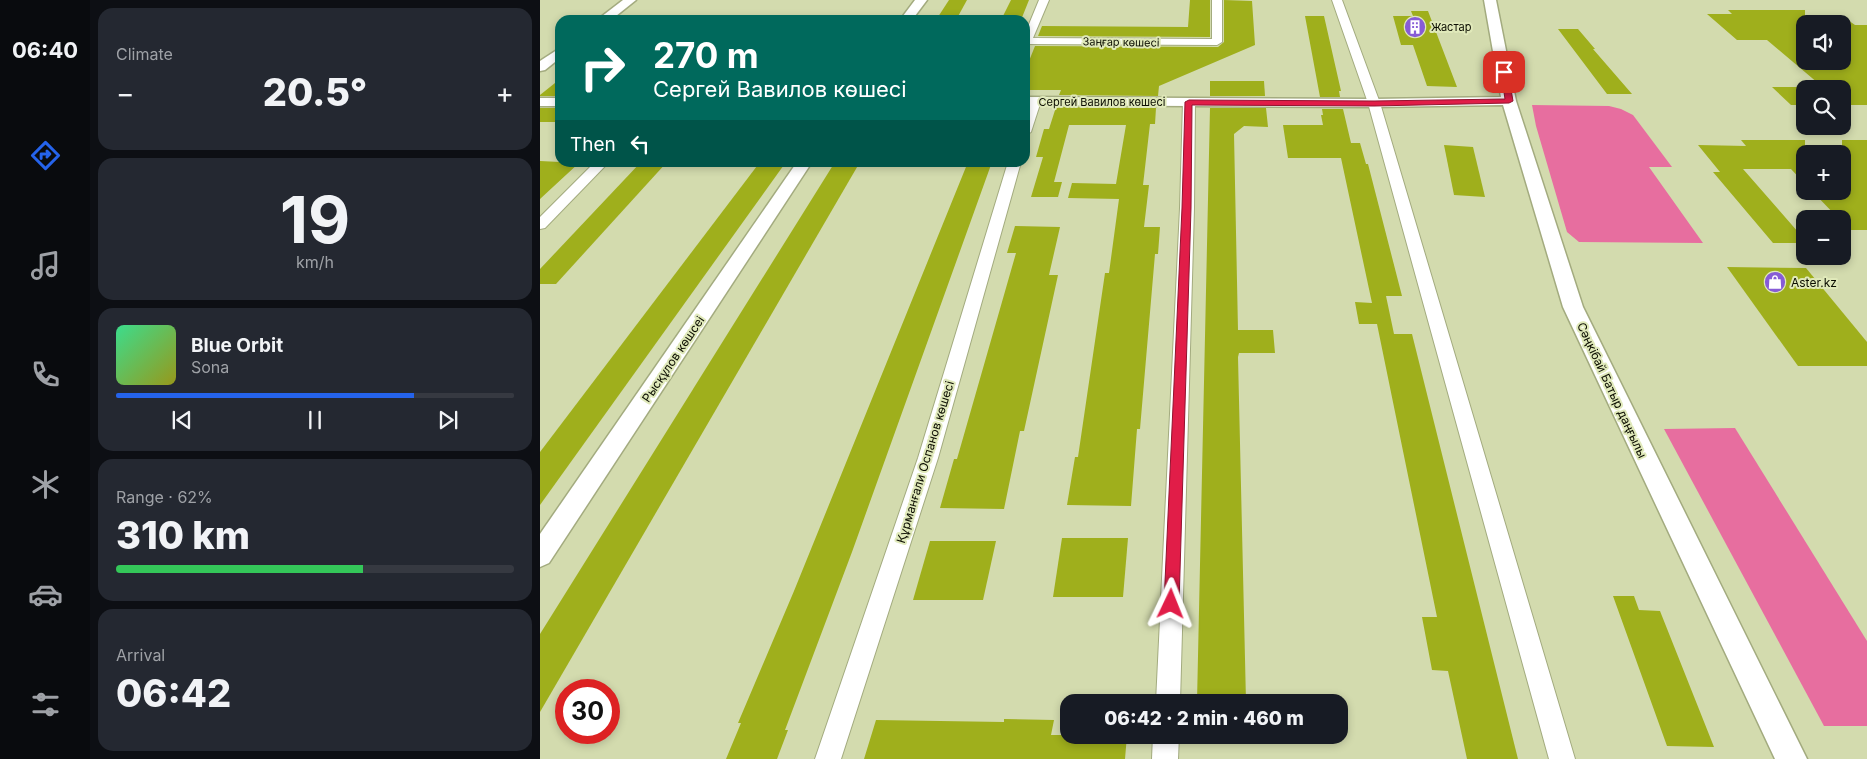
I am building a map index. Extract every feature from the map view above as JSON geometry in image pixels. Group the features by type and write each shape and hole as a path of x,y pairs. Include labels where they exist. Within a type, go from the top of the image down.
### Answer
{"street":[{"path":"610,15 630,0"},
{"path":"910,15 921,0"},
{"name":"Заңғар көшесі","path":"1030,34 1044,0"},
{"name":"Заңғар көшесі","path":"1030,41 1217,42 1218,0"},
{"path":"1337,0 1374,103 1562,759"},
{"name":"Сәңкібай Батыр даңғылы","path":"1490,0 1509,101 1573,307 1791,759"},
{"path":"540,67 555,56"},
{"name":"Сергей Вавилов көшесі","path":"1030,101 1374,103 1509,101"},
{"path":"540,102 555,102"},
{"path":"1168,694 1187,208 1189,102"},
{"path":"540,225 598,167"},
{"name":"Рысқұлов көшсеі","path":"540,556 802,167"},
{"name":"Құрманғали Оспанов көшесі","path":"828,759 928,458 1015,167"},
{"path":"1165,759 1166,744"}],"shaded area":[{"path":"1532,105 1609,106 1633,115 1672,167 1649,167 1703,243 1579,242 1567,232 1536,126"},
{"path":"1735,428 1867,641 1867,726 1824,726 1664,429"}],"building":[{"path":"949,0 967,0 959,15 939,15"},
{"path":"1011,0 1029,0 1023,15 1004,15"},
{"path":"1190,0 1210,0 1210,37 1038,36 1042,26 1188,27"},
{"path":"1224,0 1252,1 1255,45 1159,86 1158,96 1059,95 1061,90 1030,90 1030,58 1035,46 1218,47 1224,42"},
{"path":"1728,10 1805,10 1805,15 1796,15 1796,64 1767,40 1737,40 1707,14 1732,14"},
{"path":"1411,11 1428,11 1457,87 1427,86 1413,45 1401,45 1393,16 1413,16"},
{"path":"1305,16 1324,16 1341,91 1339,91 1340,97 1320,97"},
{"path":"1851,22 1855,25 1867,25 1867,105 1851,105 1851,80 1814,80 1803,70 1851,70"},
{"path":"1558,29 1578,29 1632,94 1607,94"},
{"path":"1210,81 1264,81 1265,96 1210,96"},
{"path":"555,83 555,96 540,95"},
{"path":"1772,87 1796,87 1796,105 1791,105"},
{"path":"1056,107 1156,108 1155,124 1150,124 1143,185 1149,185 1144,227 1160,227 1158,254 1155,254 1140,429 1137,429 1131,506 1067,505 1075,457 1078,457 1105,273 1109,273 1119,199 1068,198 1072,183 1116,184 1126,125 1069,125 1054,182 1062,182 1058,197 1031,197 1043,157 1036,157 1044,129 1049,129"},
{"path":"540,108 555,108 555,122 540,122"},
{"path":"1210,108 1266,108 1268,127 1244,126 1234,134 1238,330 1273,330 1275,353 1239,353 1238,357 1246,694 1197,694"},
{"path":"1322,109 1343,109 1351,143 1360,143 1366,164 1368,164 1402,296 1386,296 1394,334 1412,334 1518,759 1467,759 1448,671 1432,670 1422,617 1437,617 1377,324 1359,324 1355,302 1372,303 1341,158 1288,158 1283,125 1323,125"},
{"path":"1741,140 1805,140 1805,145 1796,145 1796,174 1791,169 1743,169 1796,230 1796,243 1773,243 1713,172 1720,172 1698,145 1746,146"},
{"path":"1842,140 1867,140 1867,230 1851,230 1851,210 1830,210 1821,200 1851,200 1851,145 1842,145"},
{"path":"1444,145 1473,147 1485,197 1454,195"},
{"path":"540,161 555,162 555,167 575,167 540,199"},
{"path":"636,167 662,167 556,284 540,284 540,269"},
{"path":"756,167 782,167 540,505 540,452"},
{"path":"832,167 857,167 559,679 555,679 555,686 540,712 540,634"},
{"path":"966,167 990,167 852,552 785,730 788,730 777,759 726,759 741,723 738,723 794,591"},
{"path":"1015,226 1060,227 1049,275 1058,275 1024,431 1020,431 1004,509 940,508 954,459 957,459 1016,253 1007,253"},
{"path":"1727,267 1806,268 1867,342 1867,366 1798,366"},
{"path":"1062,538 1128,538 1123,597 1053,597"},
{"path":"930,541 996,541 983,600 913,600"},
{"path":"1613,596 1634,596 1639,610 1660,611 1714,747 1667,746"},
{"path":"1004,719 1054,720 1051,735 1060,735 1060,744 1126,744 1125,759 864,759 876,720 1004,722"}],"place":[{"name":"Жастар","path":"1415,27"},
{"name":"Aster.kz","path":"1775,282"}],"route":[{"path":"1171,604 1187,208 1189,102 1374,103 1509,101 1504,72"}]}
